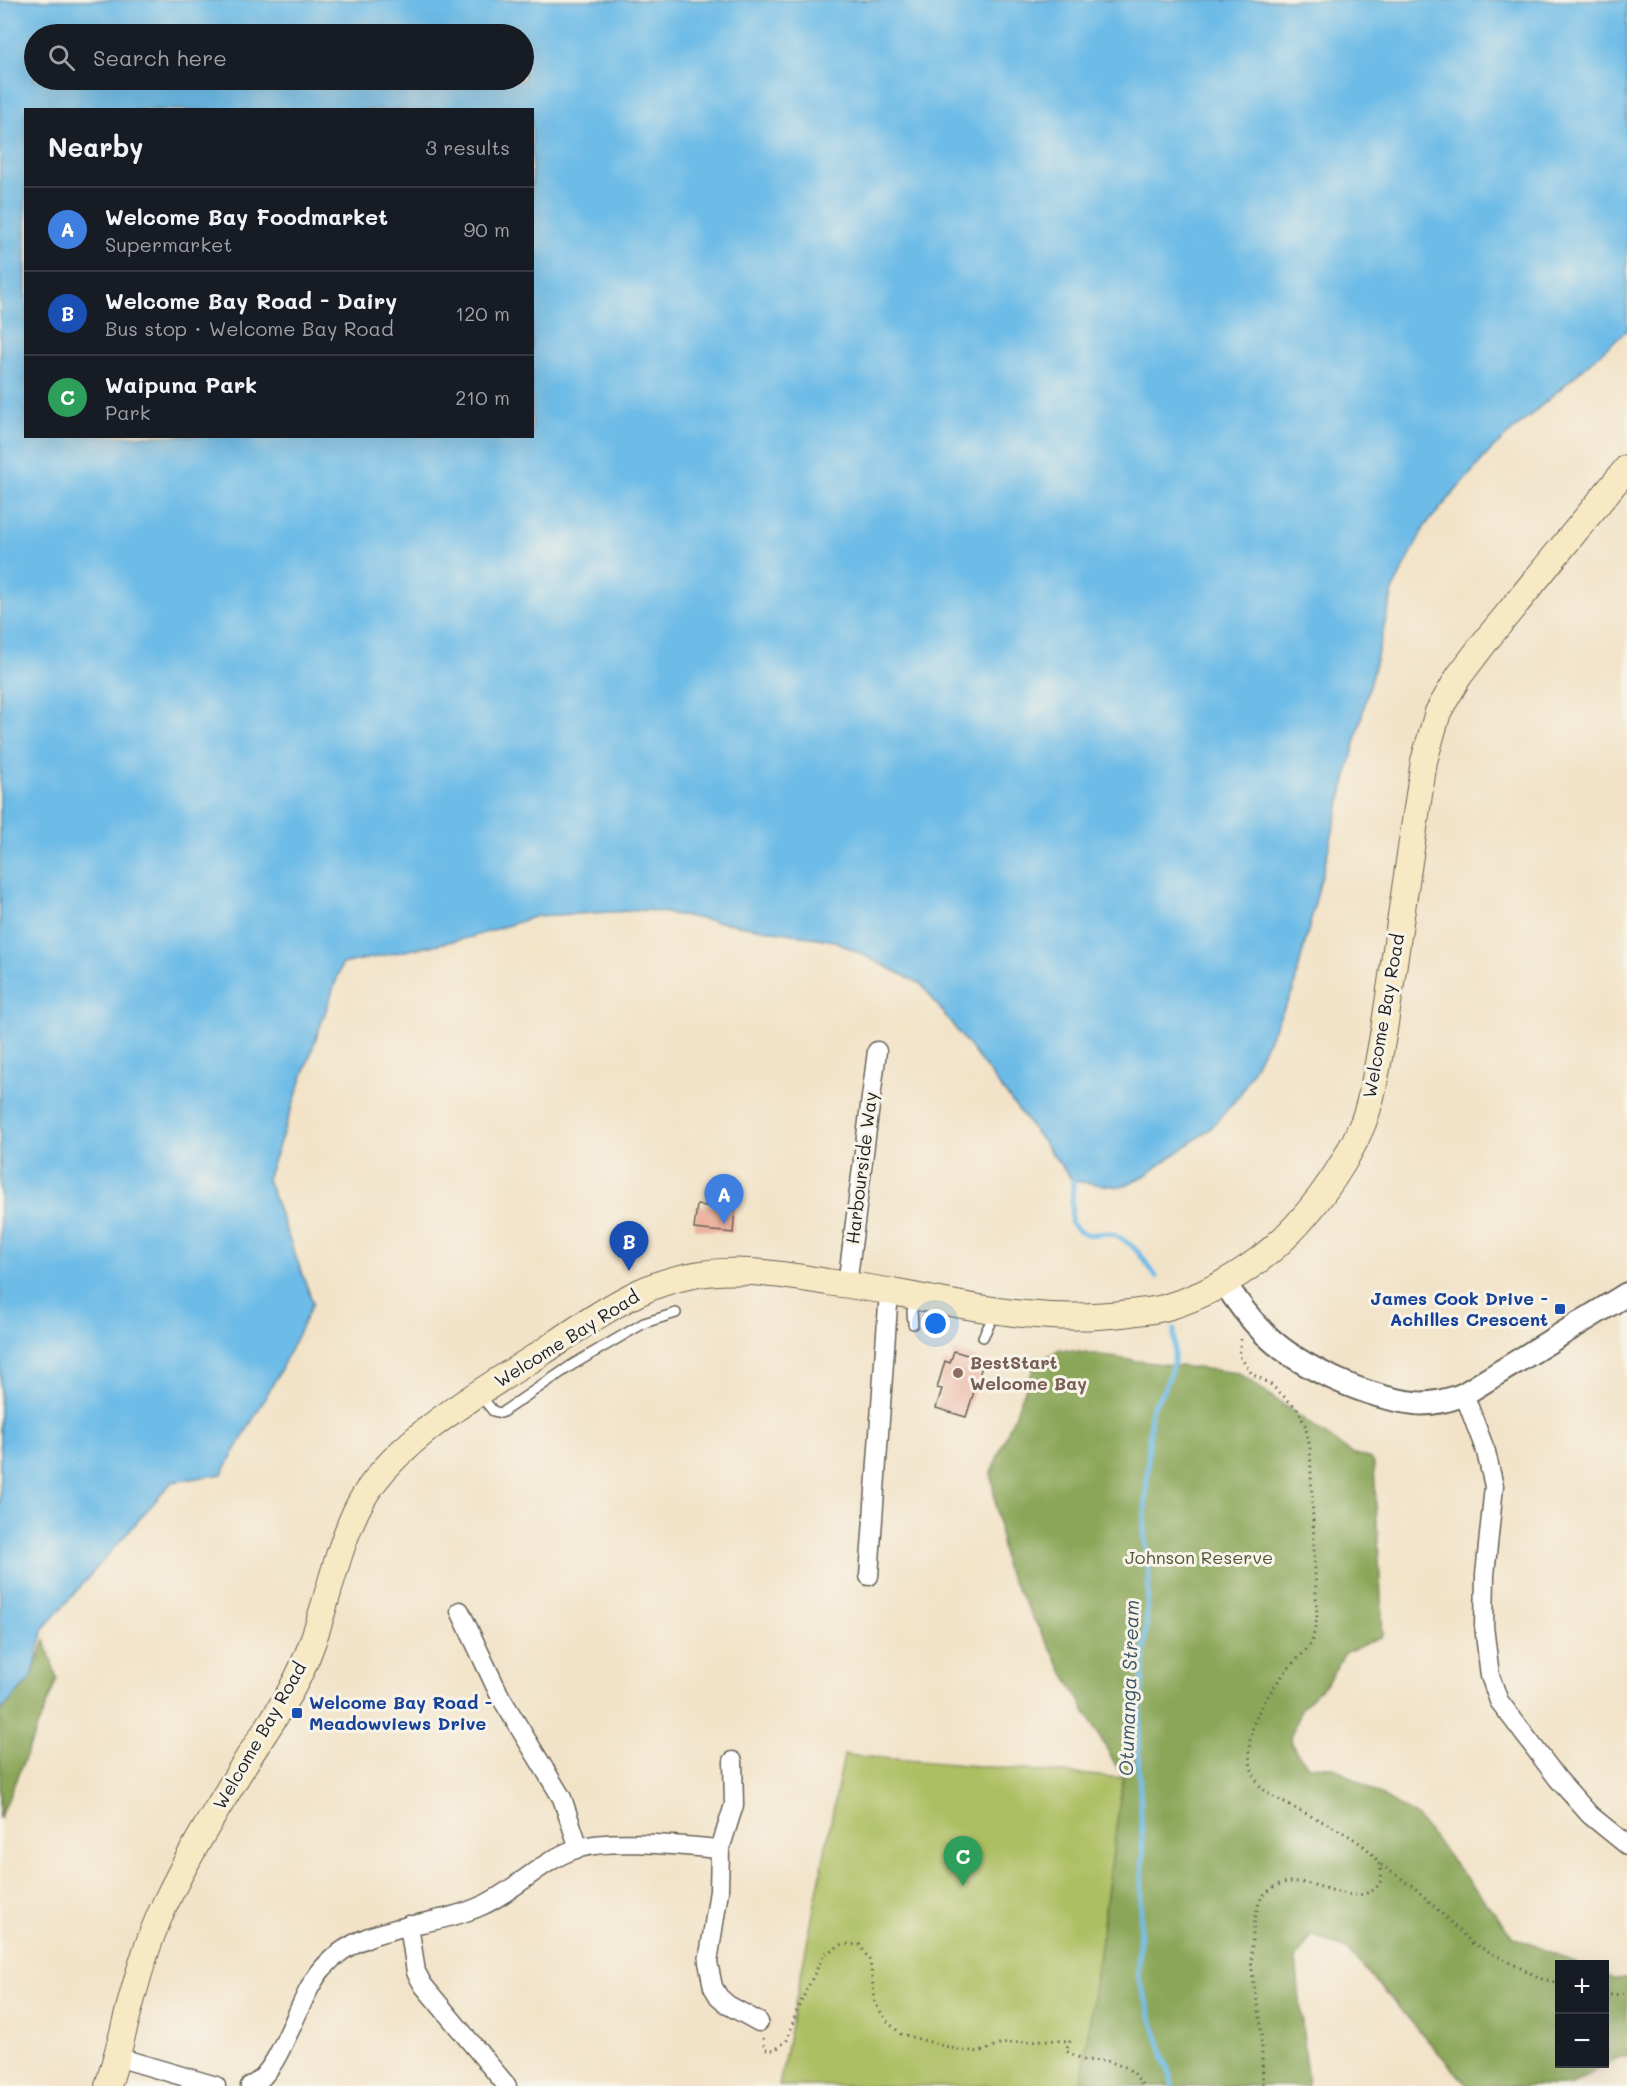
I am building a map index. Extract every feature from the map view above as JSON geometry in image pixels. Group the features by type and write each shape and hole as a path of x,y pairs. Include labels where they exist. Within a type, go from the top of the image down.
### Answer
{"main road":[{"name":"Welcome Bay Road","path":"108,2086 145,1952 165,1904 188,1859 303,1667 316,1634 344,1540 363,1498 392,1462 419,1436 478,1393 600,1315 639,1293 694,1274 764,1271 996,1311 1067,1318 1102,1316 1163,1308 1225,1283 1253,1265 1286,1238 1341,1164 1364,1121 1384,1030 1424,761 1438,712 1459,676 1480,648 1627,468"}],"street":[{"name":"Harbourside Way","path":"847,1285 877,1051"},
{"path":"1225,1283 1265,1334 1278,1345 1334,1378 1358,1389 1417,1403 1454,1398 1464,1394 1627,1294"},
{"path":"868,1576 889,1291"},
{"path":"1464,1394 1486,1452 1494,1486 1485,1575 1484,1626 1490,1676 1499,1701 1558,1779 1590,1815 1627,1845"},
{"path":"460,1611 500,1696 562,1798 579,1848"},
{"path":"733,1761 734,1805 720,1849 719,1891 708,1962 712,1987 728,2005 759,2022"},
{"path":"250,2086 257,2083 268,2072 307,1991 321,1969 338,1952 354,1942 379,1932 457,1916 484,1905 552,1861 579,1848 611,1844 720,1849"},
{"path":"408,1925 412,1957 423,1985 507,2086"},
{"path":"117,2057 216,2086"}],"lane":[{"path":"913,1324 912,1311 918,1297"},
{"path":"983,1337 996,1311"},
{"path":"478,1393 488,1406 501,1413 572,1365 644,1323 676,1312"}],"path":[{"path":"1245,1310 1239,1355 1252,1374 1269,1383 1297,1408 1305,1425 1310,1448 1317,1619 1311,1642 1272,1689 1252,1725 1249,1755 1254,1779 1264,1790 1279,1800 1323,1821 1373,1855 1381,1865 1414,1887 1472,1943 1542,1979 1555,1982"},
{"path":"1263,2086 1260,2019 1251,1966 1255,1920 1262,1897 1273,1887 1284,1883 1299,1883 1352,1895 1367,1893 1378,1887 1382,1880 1381,1865"},
{"path":"759,2022 765,2049 776,2050 787,2040 797,2010 824,1954 843,1944 860,1945 870,1961 875,2003 886,2020 901,2034 959,2050 980,2052 1002,2044 1042,2040 1070,2041 1066,2051 1084,2060 1107,2061 1125,2067 1134,2073 1143,2086"},
{"path":"1609,1995 1627,1994"}],"green space":[{"name":"Johnson Reserve","path":"1059,1349 1239,1373 1351,1453 1369,1458 1374,1464 1383,1636 1345,1653 1326,1684 1302,1707 1290,1738 1296,1752 1309,1766 1333,1767 1416,1816 1514,1937 1569,1960 1555,1960 1555,2068 1600,2068 1569,2086 1468,2086 1347,1949 1312,1935 1296,1959 1308,2086 1081,2086 1123,1778 1005,1568 991,1473 1035,1365"},
{"path":"45,1640 57,1679 0,1819 0,1712 32,1677"},
{"path":"844,1755 1123,1778 1081,2086 779,2086"},
{"name":"Johnson Reserve","path":"1609,1977 1627,1978 1627,2056 1619,2057 1609,2063"}],"water":[{"path":"0,0 1627,0 1627,330 1491,450 1425,526 1394,587 1293,991 1240,1095 1210,1129 1146,1175 1121,1187 1073,1181 921,984 835,941 647,910 537,916 468,938 342,964 267,1179 313,1303 278,1375 222,1474 172,1482 44,1628 32,1677 0,1712"}],"building":[{"path":"697,1205 735,1209 733,1233 694,1229"},
{"path":"954,1351 984,1360 966,1417 936,1408 942,1389 937,1388 945,1361 950,1363"}],"waterway":[{"name":"Otumanga Stream","path":"1073,1181 1071,1223 1082,1233 1113,1235 1127,1242 1143,1258 1156,1277"},
{"name":"Otumanga Stream","path":"1173,2086 1138,1975 1143,1856 1138,1749 1149,1577 1144,1532 1151,1409 1165,1388 1174,1362 1174,1329"}],"place":[{"name":"Welcome Bay Foodmarket","path":"724,1224"},
{"name":"Welcome Bay Road - Dairy","path":"629,1271"},
{"name":"James Cook Drive - Achilles Crescent","path":"1560,1309"},
{"name":"BestStart Welcome Bay","path":"958,1373"},
{"name":"Welcome Bay Road - Meadowviews Drive","path":"297,1713"},
{"name":"Waipuna Park","path":"963,1886"}]}
